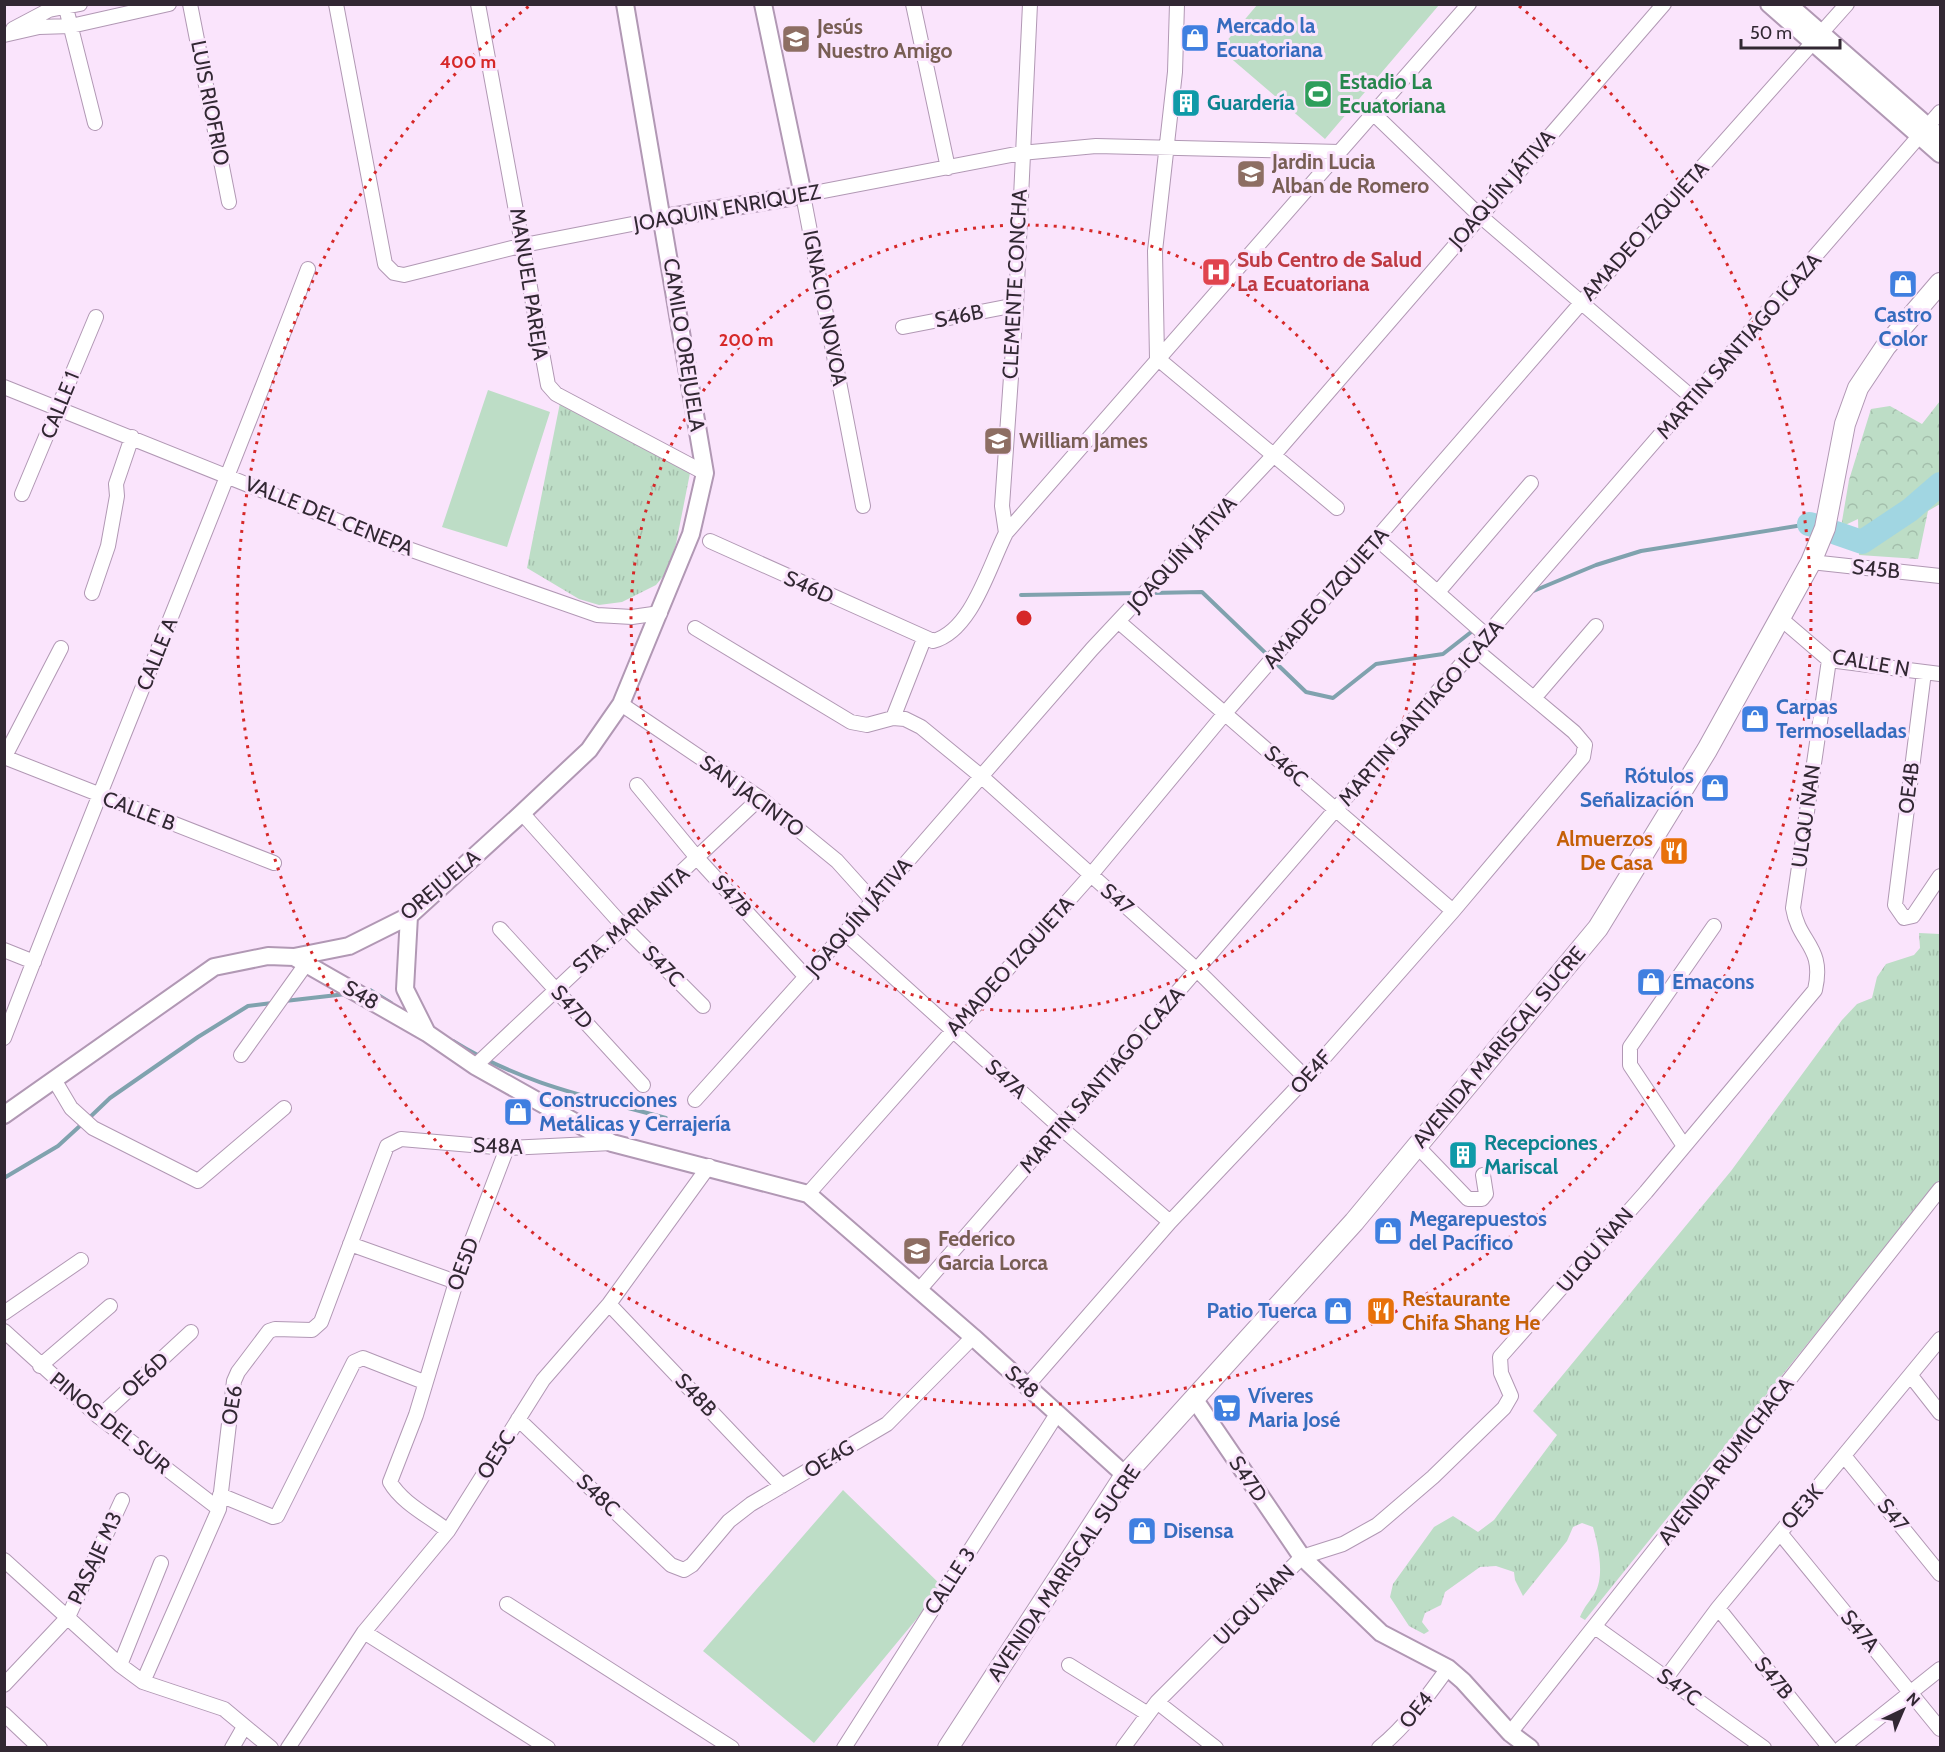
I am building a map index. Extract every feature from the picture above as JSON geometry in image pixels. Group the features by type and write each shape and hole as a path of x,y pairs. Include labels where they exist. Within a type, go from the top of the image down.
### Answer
{"main road":[{"name":"AVENIDA MARISCAL SUCRE","path":"948,1748 1125,1475 1354,1222 1598,928 1707,750 1810,562 1825,528 1845,424 1858,388 1886,346 1941,283"}],"street":[{"path":"4,35 33,17 65,6 81,4"},
{"path":"4,35 39,27 71,26 169,4"},
{"name":"LUIS RIOFRIO","path":"190,4 230,202"},
{"name":"JOAQUIN ENRIQUEZ","path":"336,4 385,264 393,273 404,275 524,245 1021,153 1096,146 1340,152"},
{"name":"MANUEL PAREJA","path":"478,4 548,385 556,394 705,473"},
{"name":"CAMILO OREJUELA","path":"625,4 705,473"},
{"name":"IGNACIO NOVOA","path":"764,4 863,506"},
{"path":"913,4 948,168"},
{"name":"CLEMENTE CONCHA","path":"1006,533 1002,507 1016,306 1021,153 1030,4"},
{"path":"1177,4 1174,72 1155,251 1157,357 1337,508"},
{"path":"695,628 851,722 867,725 893,718 924,639 933,641 945,638 960,624 983,585 1006,533 1136,387 1157,357 1469,4"},
{"name":"JOAQUÍN JÁTIVA","path":"695,1100 1119,621 1273,456 1479,215 1664,4"},
{"path":"1769,4 1817,38 1930,133 1941,154"},
{"path":"1788,4 1817,38"},
{"name":"AMADEO IZQUIETA","path":"808,1194 1090,876 1226,712 1581,303 1847,4"},
{"path":"65,6 95,123"},
{"name":"MARTIN SANTIAGO ICAZA","path":"920,1289 1476,650 1483,632 1930,133 1941,112"},
{"path":"1374,114 1479,215 1694,399"},
{"name":"CALLE A","path":"4,1038 99,795 230,476 308,269"},
{"name":"S46B","path":"903,327 1016,306"},
{"name":"CALLE 1","path":"22,494 96,317"},
{"name":"VALLE DEL CENEPA","path":"4,387 403,547 597,615 632,617 660,613"},
{"path":"92,593 108,546 117,496 116,484 132,437"},
{"name":"OREJUELA","path":"4,1115 214,967 268,956 300,961 349,946 409,916 522,813 589,750 621,704 691,534 705,473"},
{"path":"1438,592 1531,483"},
{"path":"1377,539 1483,632"},
{"name":"S46D","path":"710,542 924,639"},
{"name":"S45B","path":"1810,562 1941,576"},
{"name":"CALLE N","path":"1780,618 1829,660 1941,674"},
{"name":"S46C","path":"1119,621 1226,712 1336,812 1453,911"},
{"path":"1476,650 1535,697 1596,626"},
{"path":"5,758 61,648"},
{"name":"ULQU ÑAN","path":"1123,1748 1157,1702 1302,1557 1343,1544 1377,1525 1433,1477 1504,1408 1511,1396 1501,1373 1500,1357 1684,1146 1815,990 1818,961 1794,916 1793,908 1829,660"},
{"name":"OE4B","path":"1924,672 1895,905 1904,918 1913,916 1941,876"},
{"name":"OE4F","path":"1027,1386 1170,1222 1306,1078 1453,911 1583,757 1586,750 1574,732 1535,697"},
{"name":"SAN JACINTO","path":"621,704 760,798 837,861 873,901"},
{"name":"S47","path":"893,718 905,719 921,727 982,777 1197,970 1306,1078"},
{"name":"CALLE B","path":"5,758 274,863"},
{"name":"S47B","path":"637,785 698,859 806,977"},
{"name":"STA. MARIANITA","path":"475,1066 555,989 698,859 760,798"},
{"name":"S47C","path":"522,813 624,927 703,1006"},
{"path":"409,916 405,990 427,1033"},
{"path":"1684,1146 1630,1065 1628,1056 1630,1047 1714,926"},
{"name":"S47D","path":"500,929 643,1085"},
{"name":"S47A","path":"845,933 1060,1128 1170,1222"},
{"path":"4,950 34,962"},
{"path":"241,1055 300,961"},
{"name":"S48","path":"300,961 427,1033 475,1066 612,1143 709,1166 808,1194 920,1289 1125,1475"},
{"path":"55,1081 71,1108 93,1128 198,1181 284,1108"},
{"name":"S48A","path":"387,1146 401,1139 507,1148 612,1143"},
{"name":"OE6","path":"143,1682 219,1502 234,1382 238,1372 269,1331 275,1329 312,1330 317,1327 387,1146"},
{"path":"1417,1146 1468,1199 1482,1199 1486,1194 1483,1175"},
{"name":"OE5D","path":"448,1531 394,1490 390,1482 416,1415 424,1382 456,1282 507,1148"},
{"name":"OE5C","path":"288,1748 364,1632 448,1531 549,1373 609,1304 709,1166"},
{"name":"AVENIDA RUMICHACA","path":"1508,1740 1941,1189"},
{"path":"350,1244 456,1282"},
{"path":"4,1312 81,1260"},
{"name":"S48B","path":"609,1304 782,1486"},
{"path":"40,1366 110,1306"},
{"name":"PINOS DEL SUR","path":"4,1331 99,1418 219,1502 273,1518 277,1516 354,1362 363,1358 424,1382"},
{"name":"OE6D","path":"99,1418 191,1332"},
{"name":"OE4G","path":"679,1569 692,1565 729,1521 744,1510 887,1424 974,1337"},
{"name":"OE3K","path":"1666,1677 1718,1608 1941,1339"},
{"path":"1911,1376 1941,1413"},
{"name":"S47D","path":"1195,1400 1302,1557 1381,1633 1448,1668 1464,1681 1508,1740"},
{"name":"CALLE 3","path":"844,1748 1057,1414"},
{"name":"S48C","path":"518,1419 679,1569"},
{"name":"S47","path":"1845,1457 1941,1574"},
{"name":"PASAJE M3","path":"4,1685 68,1617 122,1500"},
{"name":"S47A","path":"1780,1533 1941,1729"},
{"path":"4,1560 120,1665 143,1682 224,1709 271,1748"},
{"path":"120,1665 161,1563"},
{"path":"507,1604 732,1748"},
{"name":"S47B","path":"1718,1608 1830,1748"},
{"name":"S47C","path":"1595,1627 1764,1748"},
{"path":"364,1632 548,1748"},
{"path":"1069,1665 1148,1713"},
{"name":"OE4","path":"1379,1748 1396,1734 1448,1668"},
{"path":"1841,1748 1941,1669"},
{"path":"1157,1702 1216,1748"},
{"path":"4,1714 40,1748"},
{"path":"232,1748 244,1727"},
{"path":"1508,1740 1530,1748"}],"green space":[{"name":"Estadio La Ecuatoriana","path":"1257,5 1439,5 1325,139 1220,49"},
{"path":"488,390 550,412 507,547 442,527"},
{"path":"561,398 690,473 676,544 666,573 656,585 622,602 599,605 579,599 527,568"},
{"path":"1940,401 1940,504 1928,511 1918,559 1859,555 1858,519 1841,527 1849,480 1871,409 1890,406 1922,424"},
{"path":"1919,933 1940,934 1940,1179 1585,1620 1580,1617 1598,1586 1600,1569 1593,1527 1582,1523 1573,1527 1567,1541 1523,1596 1515,1580 1514,1572 1496,1566 1480,1567 1445,1592 1441,1605 1425,1613 1422,1622 1429,1631 1424,1634 1409,1626 1390,1597 1393,1584 1434,1527 1453,1516 1478,1532 1494,1520 1557,1435 1533,1411 1731,1171 1842,1020 1857,1004 1872,998 1877,977 1886,964 1914,955 1920,948"},
{"path":"843,1490 943,1587 814,1743 703,1651"}],"waterway":[{"path":"1836,533 1862,542 1910,510 1940,484"},
{"path":"1531,592 1596,565 1641,551 1809,524"},
{"path":"1809,524 1813,525"},
{"path":"1151,593 1202,592 1306,692 1333,698 1376,664 1443,654 1475,629"},
{"path":"1021,595 1140,593"},
{"path":"366,991 370,990 391,1003"},
{"path":"285,1001 346,994"},
{"path":"88,1119 110,1098 198,1037 248,1006 272,1003"},
{"path":"453,1041 479,1056 530,1079 666,1118"},
{"path":"674,1121 687,1126"},
{"path":"4,1178 58,1146 82,1124"}],"place":[{"name":"Mercado la Ecuatoriana","path":"1195,38"},
{"name":"Jesús Nuestro Amigo","path":"796,39"},
{"name":"Estadio La Ecuatoriana","path":"1318,94"},
{"name":"Guardería","path":"1186,103"},
{"name":"Jardin Lucia Alban de Romero","path":"1251,174"},
{"name":"Sub Centro de Salud La Ecuatoriana","path":"1216,272"},
{"name":"Castro Color","path":"1903,284"},
{"name":"William James","path":"998,441"},
{"name":"Carpas Termoselladas","path":"1755,719"},
{"name":"Rótulos Señalización","path":"1715,788"},
{"name":"Almuerzos De Casa","path":"1674,851"},
{"name":"Emacons","path":"1651,982"},
{"name":"Construcciones Metálicas y Cerrajería","path":"518,1112"},
{"name":"Recepciones Mariscal","path":"1463,1155"},
{"name":"Megarepuestos del Pacífico","path":"1388,1231"},
{"name":"Federico Garcia Lorca","path":"917,1251"},
{"name":"Patio Tuerca","path":"1338,1311"},
{"name":"Restaurante Chifa Shang He","path":"1381,1311"},
{"name":"Víveres Maria José","path":"1227,1408"},
{"name":"Disensa","path":"1142,1531"}]}
